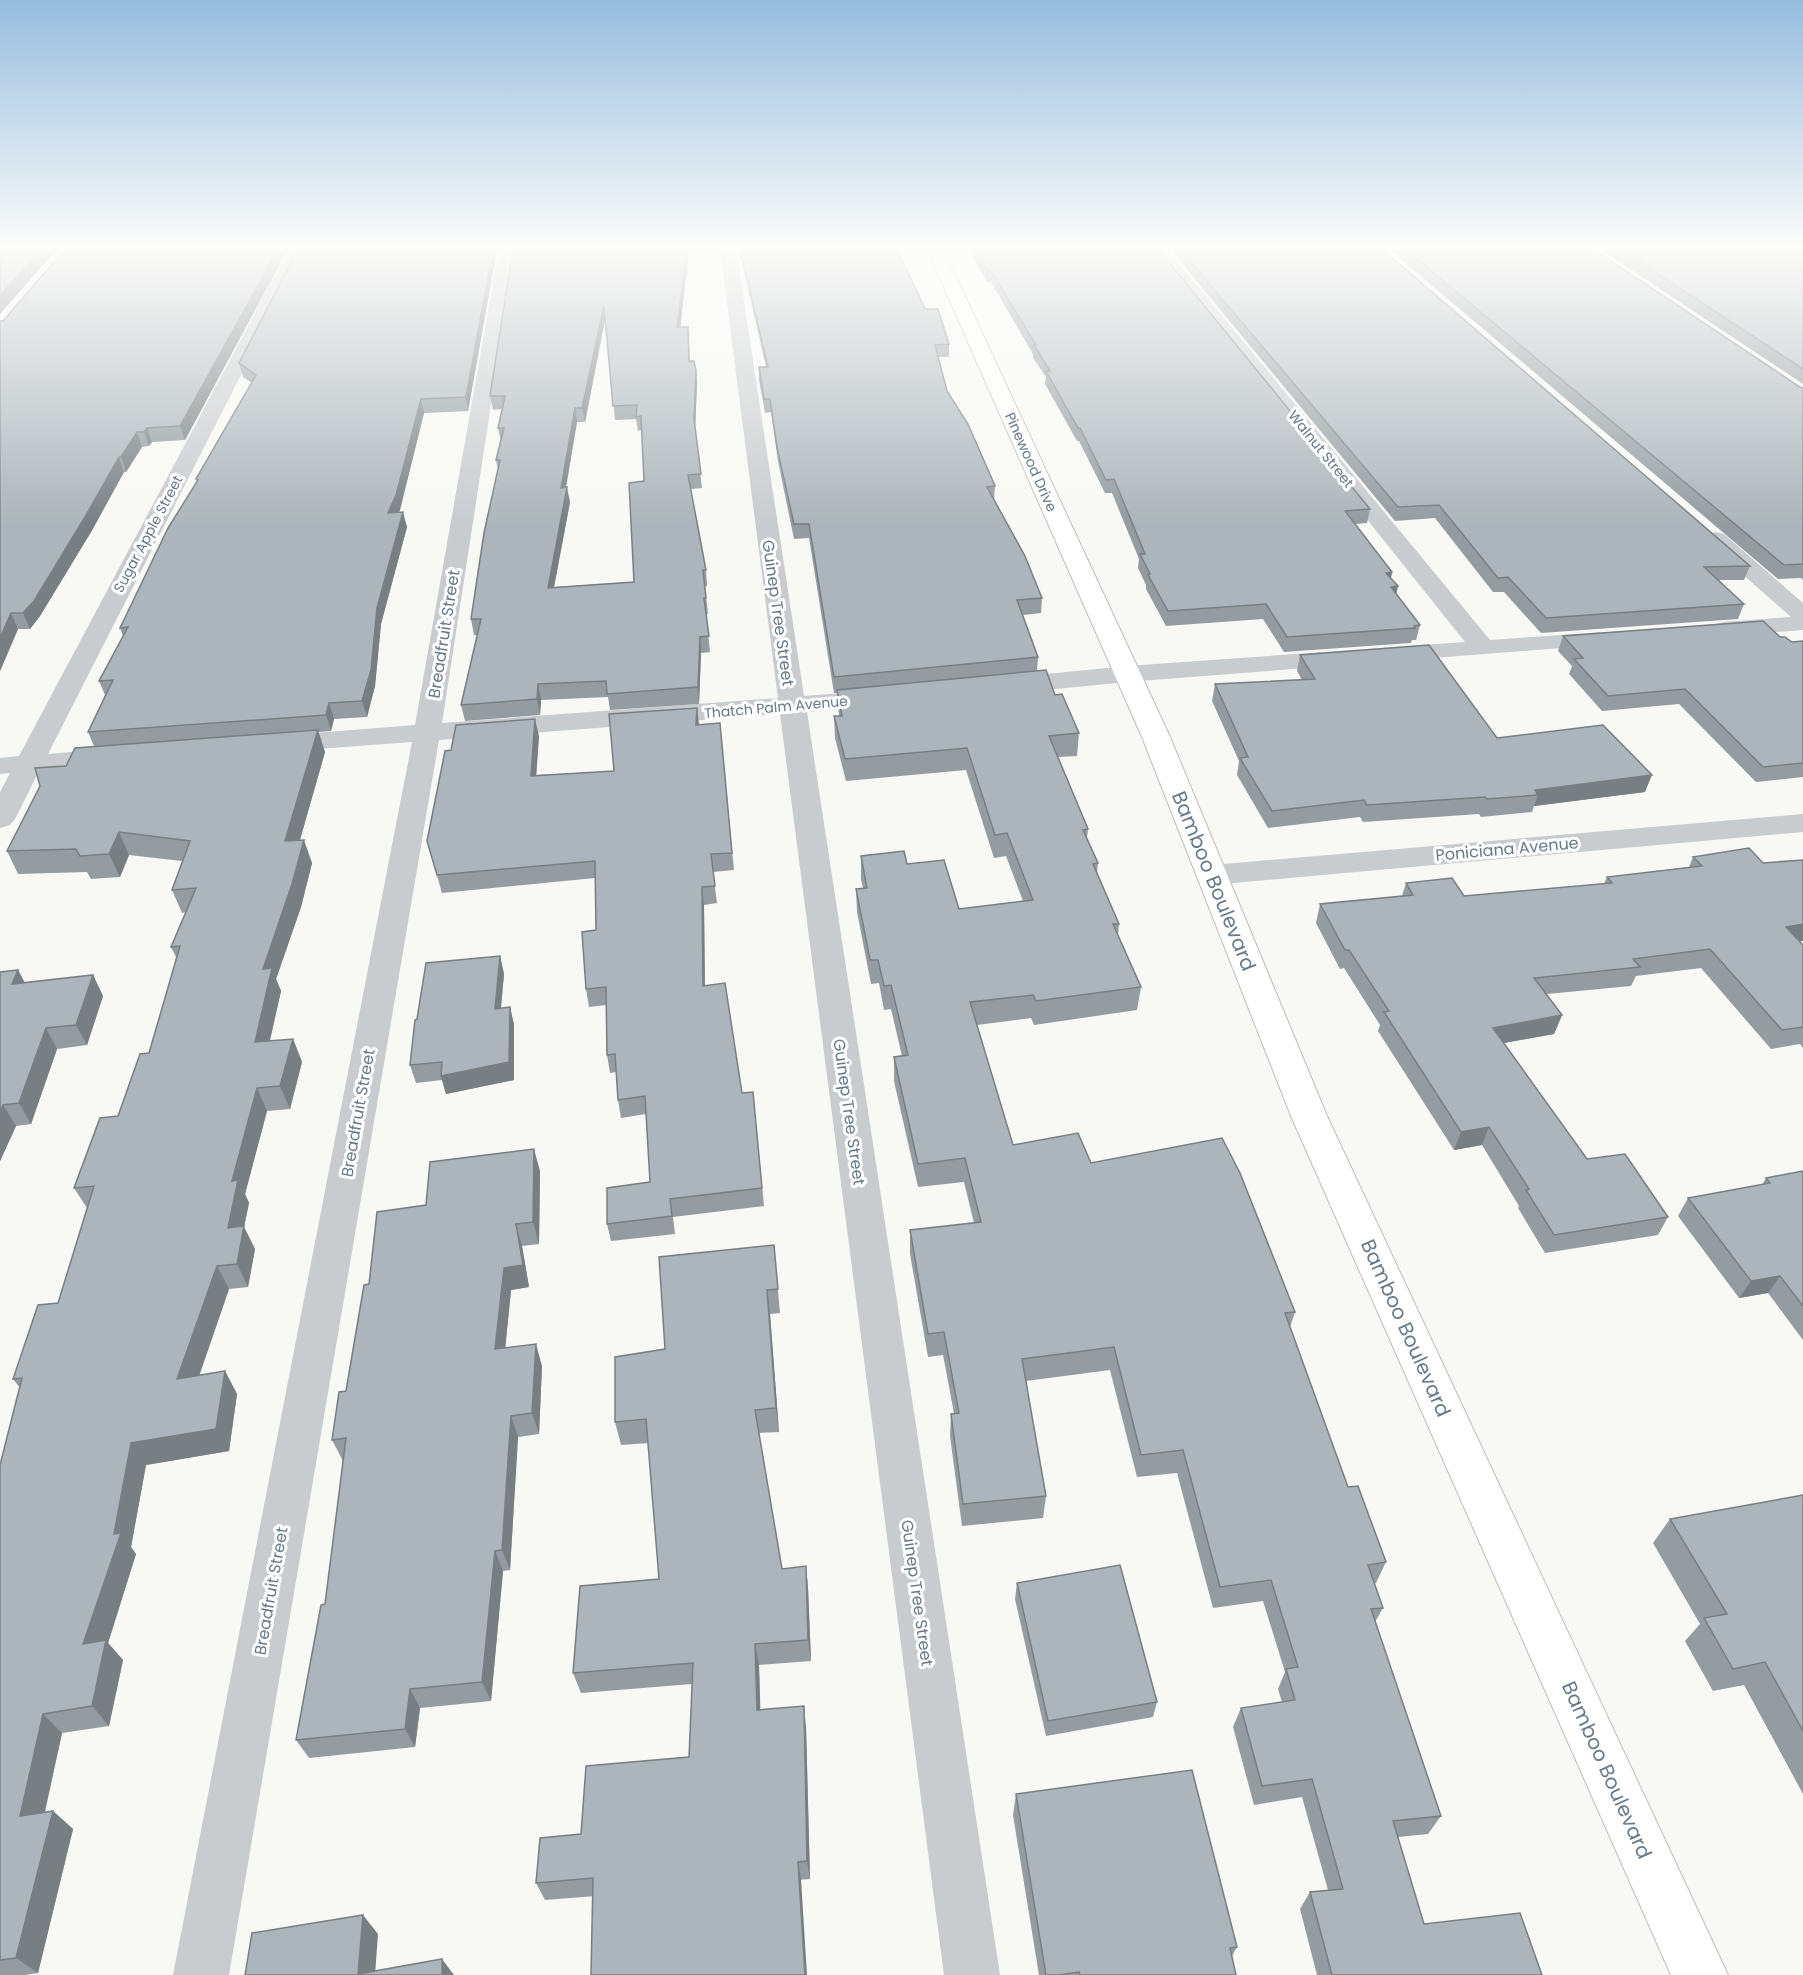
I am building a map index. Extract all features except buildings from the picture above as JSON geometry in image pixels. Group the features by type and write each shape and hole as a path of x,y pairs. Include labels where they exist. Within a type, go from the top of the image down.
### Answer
{"main road":[{"name":"Pinewood Drive","path":"977,341 1127,674"},
{"name":"Bamboo Boulevard","path":"1127,674 1156,737 1310,1116 1700,1975"}],"street":[{"name":"Sugar Apple Street","path":"0,819 249,341"},
{"name":"Breadfruit Street","path":"201,1975 427,733 492,341"},
{"name":"Guinep Tree Street","path":"741,341 972,1975"},
{"name":"Walnut Street","path":"1234,341 1483,648"},
{"path":"1703,529 1803,615"},
{"path":"1696,632 1803,623"},
{"path":"988,688 1127,674 1625,637"},
{"name":"Thatch Palm Avenue","path":"250,746 791,707 907,696"},
{"path":"0,766 144,754"},
{"name":"Poniciana Avenue","path":"1212,875 1803,823"}]}
